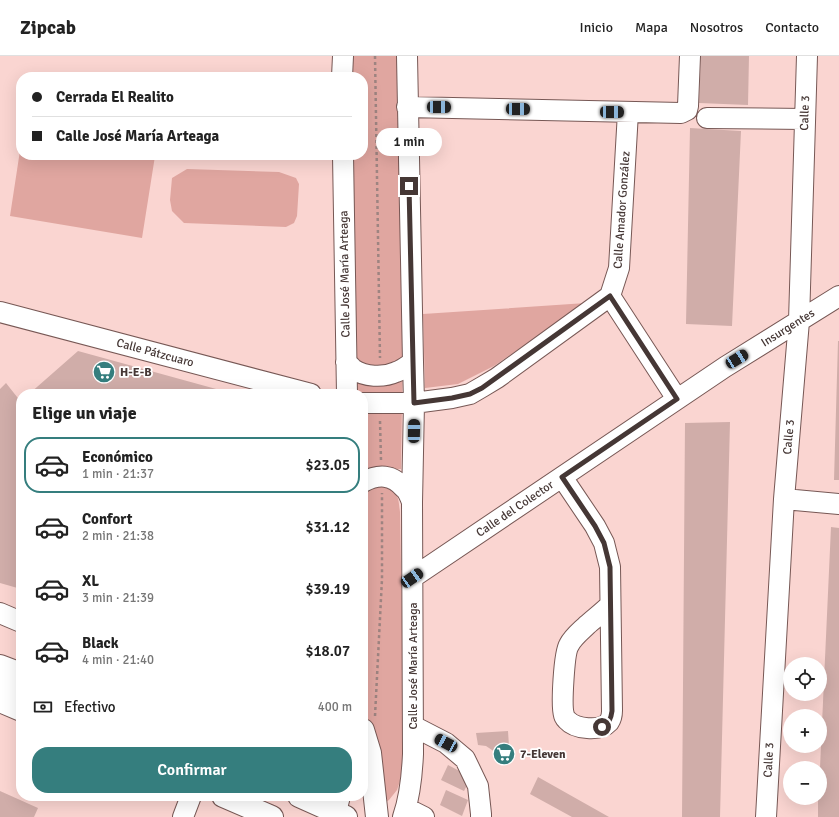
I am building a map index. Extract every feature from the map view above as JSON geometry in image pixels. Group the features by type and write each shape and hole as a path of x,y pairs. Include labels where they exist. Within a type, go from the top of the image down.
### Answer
{"main road":[{"path":"0,666 16,672"},
{"path":"0,686 16,689"},
{"path":"0,701 16,708"},
{"path":"368,746 377,817"},
{"path":"235,801 272,817"},
{"path":"312,801 339,811"}],"street":[{"path":"342,72 343,56"},
{"name":"Calle José María Arteaga","path":"405,812 411,782 413,754 412,502 414,403 407,56"},
{"path":"407,107 681,113 687,110 688,106 690,56"},
{"name":"Calle 3","path":"766,817 784,499 799,321 807,56"},
{"name":"Calle Amador González","path":"610,296 619,268 628,112"},
{"path":"707,118 805,119"},
{"name":"Calle José María Arteaga","path":"343,160 347,389"},
{"path":"368,403 414,403 470,394 482,388 610,296 677,399"},
{"name":"Insurgentes","path":"677,399 725,367 839,296"},
{"name":"Calle Pátzcuaro","path":"0,312 245,386 269,389"},
{"path":"346,362 353,369 367,375 380,376 398,372 413,362"},
{"name":"Calle del Colector","path":"412,578 677,399"},
{"path":"368,480 382,476 394,479 405,488 412,502"},
{"path":"562,477 595,526 604,543 610,567 612,711 611,718 608,723 602,727 591,729 571,724 564,715 562,706 564,663 566,650 574,637 610,605"},
{"path":"784,499 839,504"},
{"path":"0,613 16,620"},
{"path":"413,726 446,743 465,759 478,786 481,817"},
{"path":"183,817 189,801"},
{"path":"405,812 424,817"}],"shaded area":[{"path":"348,56 398,56 403,339 401,469 368,469 368,389 351,389 349,160 368,160 368,72 348,72"},
{"path":"19,160 154,160 142,238 10,216"},
{"path":"187,169 279,172 296,178 299,184 297,216 294,223 286,227 184,223 172,211 170,200 172,178"},
{"path":"586,303 494,366 458,384 425,388 423,314"},
{"path":"384,486 393,491 399,502 400,512 406,713 400,781 397,790 386,802 368,725 368,489"}],"building":[{"path":"701,56 749,56 748,105 699,103"},
{"path":"690,128 741,131 732,326 686,324"},
{"path":"838,341 839,480 834,480"},
{"name":"H-E-B","path":"78,351 216,389 35,389"},
{"path":"6,383 16,396 16,588 0,583 0,389"},
{"path":"730,422 720,817 682,817 685,423"},
{"path":"831,527 839,528 839,817 818,817 818,805 827,805 827,761 820,761 821,753 827,753 827,709 823,709 823,701 827,701 827,657 825,657"},
{"name":"7-Eleven","path":"508,731 510,762 486,746 478,745 476,733"},
{"path":"448,765 471,777 464,791 441,780"},
{"path":"538,777 609,817 572,817 530,794"},
{"path":"446,790 468,800 462,816 440,805"},
{"path":"0,791 16,798 16,801 22,801 38,808 34,817 0,817"}],"place":[{"name":"H-E-B","path":"104,372"},
{"name":"7-Eleven","path":"504,754"}],"route":[{"path":"409,186 414,403 452,398 470,394 482,388 610,296 677,399 562,477 595,526 604,543 610,567 612,711 611,718 608,723 602,727"}]}
